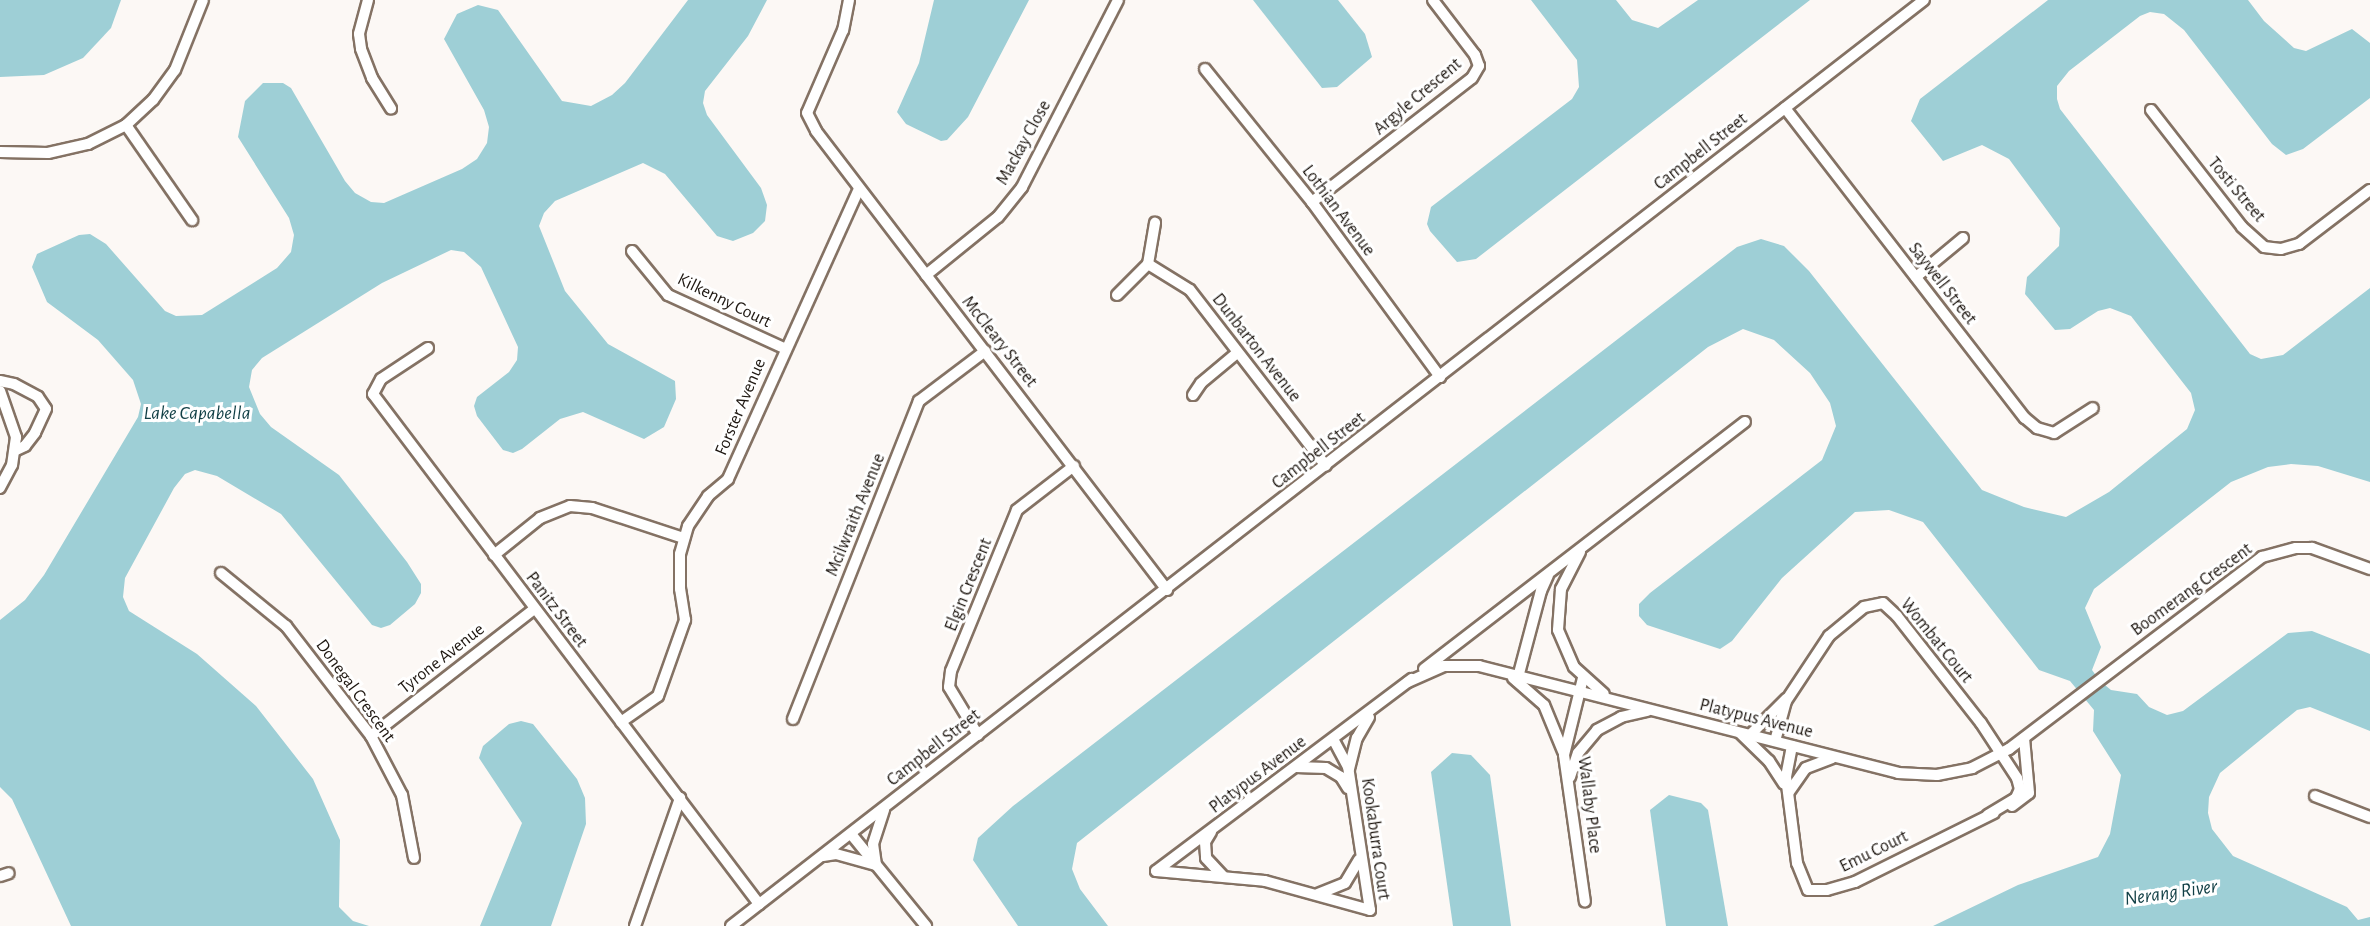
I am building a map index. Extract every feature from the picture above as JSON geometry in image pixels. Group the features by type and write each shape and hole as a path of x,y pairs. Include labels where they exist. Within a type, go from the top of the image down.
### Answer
{"street":[{"path":"0,152 48,153 88,144 126,125 153,100 175,70 203,0"},
{"path":"368,0 359,34 361,49 372,78 391,108"},
{"name":"McCleary Street","path":"849,0 843,30 807,113 816,131 1167,590"},
{"name":"Mackay Close","path":"926,275 998,217 1022,187 1118,0"},
{"name":"Argyle Crescent","path":"1312,202 1472,78 1479,66 1475,55 1433,0"},
{"name":"Campbell Street","path":"731,926 1167,590 1924,0"},
{"name":"Lothian Avenue","path":"1205,69 1312,202 1440,377"},
{"name":"Saywell Street","path":"1785,108 2037,428 2054,433 2093,408"},
{"name":"Tosti Street","path":"2151,110 2242,227 2264,247 2281,249 2299,244 2370,190"},
{"path":"126,125 192,220"},
{"name":"Forster Avenue","path":"621,723 658,696 685,620 680,589 684,538 708,496 728,479 784,348 859,189"},
{"path":"1117,295 1148,264 1155,223"},
{"path":"1916,277 1963,238"},
{"name":"Kilkenny Court","path":"632,251 668,296 784,348"},
{"name":"Dunbarton Avenue","path":"1148,264 1174,277 1190,291 1326,466"},
{"name":"Panitz Street","path":"428,348 381,380 373,394 759,904"},
{"name":"Mcilwraith Avenue","path":"793,719 919,400 985,351"},
{"path":"1193,395 1201,383 1237,353"},
{"path":"0,381 14,384 38,397 46,409 35,433 25,446 16,450"},
{"path":"0,391 14,424 16,450 0,488"},
{"name":"Platypus Avenue","path":"1156,871 1376,707 1745,422"},
{"name":"Elgin Crescent","path":"978,735 949,687 951,671 1017,510 1074,466"},
{"path":"494,555 540,518 570,506 592,508 684,538"},
{"path":"1588,543 1569,569 1557,612 1563,647 1583,678 1601,693 1621,702"},
{"name":"Boomerang Crescent","path":"2080,695 2262,557 2296,548 2312,548 2370,569"},
{"path":"1554,568 1540,591 1518,679 1547,710 1565,758"},
{"name":"Donegal Crescent","path":"221,573 286,626 371,736 402,795 414,858"},
{"name":"Wombat Court","path":"1750,735 1788,696 1831,633 1864,607 1881,603 1897,616 2000,754"},
{"name":"Tyrone Avenue","path":"371,736 534,609"},
{"name":"Platypus Avenue","path":"1408,682 1449,665 1471,665 1503,672 1518,679 1621,702 1898,773 1937,775 1967,770 2000,754 2080,695"},
{"name":"Wallaby Place","path":"1583,678 1565,758 1586,902"},
{"name":"Wombat Court","path":"1774,741 1788,696"},
{"path":"1349,778 1357,738 1376,707"},
{"path":"1569,788 1576,757 1597,730 1629,714 1656,711"},
{"path":"1737,732 1769,761 1788,794"},
{"name":"Emu Court","path":"1792,746 1786,773 1788,794 1798,868 1805,889 1811,891 1856,882 2028,795 2024,738"},
{"name":"Kookaburra Court","path":"1156,871 1177,876 1222,876 1265,881 1371,910 1346,762 1333,739"},
{"name":"Emu Court","path":"1988,815 2011,802 2019,792 2017,778 2000,754"},
{"path":"1788,794 1795,780 1809,766 1826,759 1845,759"},
{"path":"1289,770 1308,765 1330,769 1342,779 1352,797"},
{"path":"2315,796 2370,817"},
{"path":"635,926 680,798"},
{"path":"876,865 873,844 886,807"},
{"path":"1213,829 1205,842 1205,853 1211,867 1222,876"},
{"path":"851,834 926,926"},
{"path":"821,857 836,854 876,865"},
{"path":"1315,894 1331,891 1346,882 1356,869 1360,854"}],"water":[{"path":"0,0 121,0 111,28 83,58 44,75 0,77"},
{"name":"Lake Capabella","path":"688,0 767,0 748,36 705,91 703,103 707,115 761,188 767,205 765,221 753,233 733,241 717,236 665,174 643,163 555,201 544,213 539,226 565,291 608,344 675,381 676,399 664,427 644,439 583,412 560,419 522,449 513,453 503,450 477,416 474,406 477,397 509,372 517,360 518,347 481,267 464,252 451,250 382,283 262,358 252,370 249,387 260,414 271,427 339,475 407,562 421,584 421,593 415,604 390,625 381,628 372,625 281,514 217,476 195,470 185,474 174,488 125,578 123,597 129,611 197,654 256,706 313,779 340,840 339,907 353,921 369,926 71,926 12,799 0,787 0,620 25,600 44,575 138,417 141,404 133,380 98,340 47,302 32,267 37,254 79,235 90,234 106,244 165,311 176,316 202,315 277,268 291,252 294,235 289,218 238,137 245,101 263,83 283,83 291,88 345,181 355,193 371,202 384,203 462,169 477,159 487,143 489,127 484,110 444,39 457,14 478,5 498,10 562,101 591,106 612,95 625,83"},
{"path":"934,0 1029,0 968,117 947,140 941,141 906,124 897,112 919,63"},
{"path":"1253,0 1338,0 1365,34 1372,57 1337,87 1322,88"},
{"path":"1531,0 1616,0 1632,20 1658,28 1698,0 1810,0 1476,259 1457,262 1430,231 1427,224 1431,207 1572,99 1579,87 1577,60"},
{"name":"Nerang River","path":"2048,0 2248,0 2264,21 2294,48 2306,51 2352,29 2370,43 2370,98 2303,149 2286,155 2272,144 2184,30 2164,14 2150,12 2140,16 2069,71 2057,86 2057,99 2060,109 2250,354 2261,359 2283,355 2370,288 2370,482 2318,466 2291,464 2268,467 2231,482 2094,589 2085,608 2101,647 2092,670 2100,681 2111,690 2137,694 2149,707 2167,715 2183,711 2288,633 2312,631 2370,654 2370,731 2310,707 2297,710 2220,773 2209,797 2208,813 2212,829 2233,856 2347,907 2358,920 2370,917 2370,926 1933,926 2018,885 2098,857 2110,834 2121,775 2093,731 2094,710 2070,681 2039,670 1923,522 1889,510 1855,512 1782,578 1732,641 1720,649 1647,625 1639,616 1639,604 1650,593 1822,460 1836,426 1830,403 1810,373 1774,340 1743,329 1708,347 1077,843 1072,869 1080,889 1108,926 1018,926 973,860 978,838 1013,806 1737,247 1761,239 1784,246 1809,271 1982,490 2024,507 2066,517 2109,492 2187,429 2195,410 2191,393 2131,316 2110,308 2098,311 2070,329 2055,330 2025,294 2027,277 2059,246 2060,228 2009,159 1982,145 1943,161 1911,121 1920,99"},
{"path":"521,721 533,724 577,779 585,798 586,824 551,926 480,926 522,823 479,758 483,746 509,724"},
{"path":"1452,753 1471,755 1490,775 1511,926 1453,926 1431,772"},
{"path":"1669,795 1701,803 1708,810 1728,926 1666,926 1650,810"}]}
